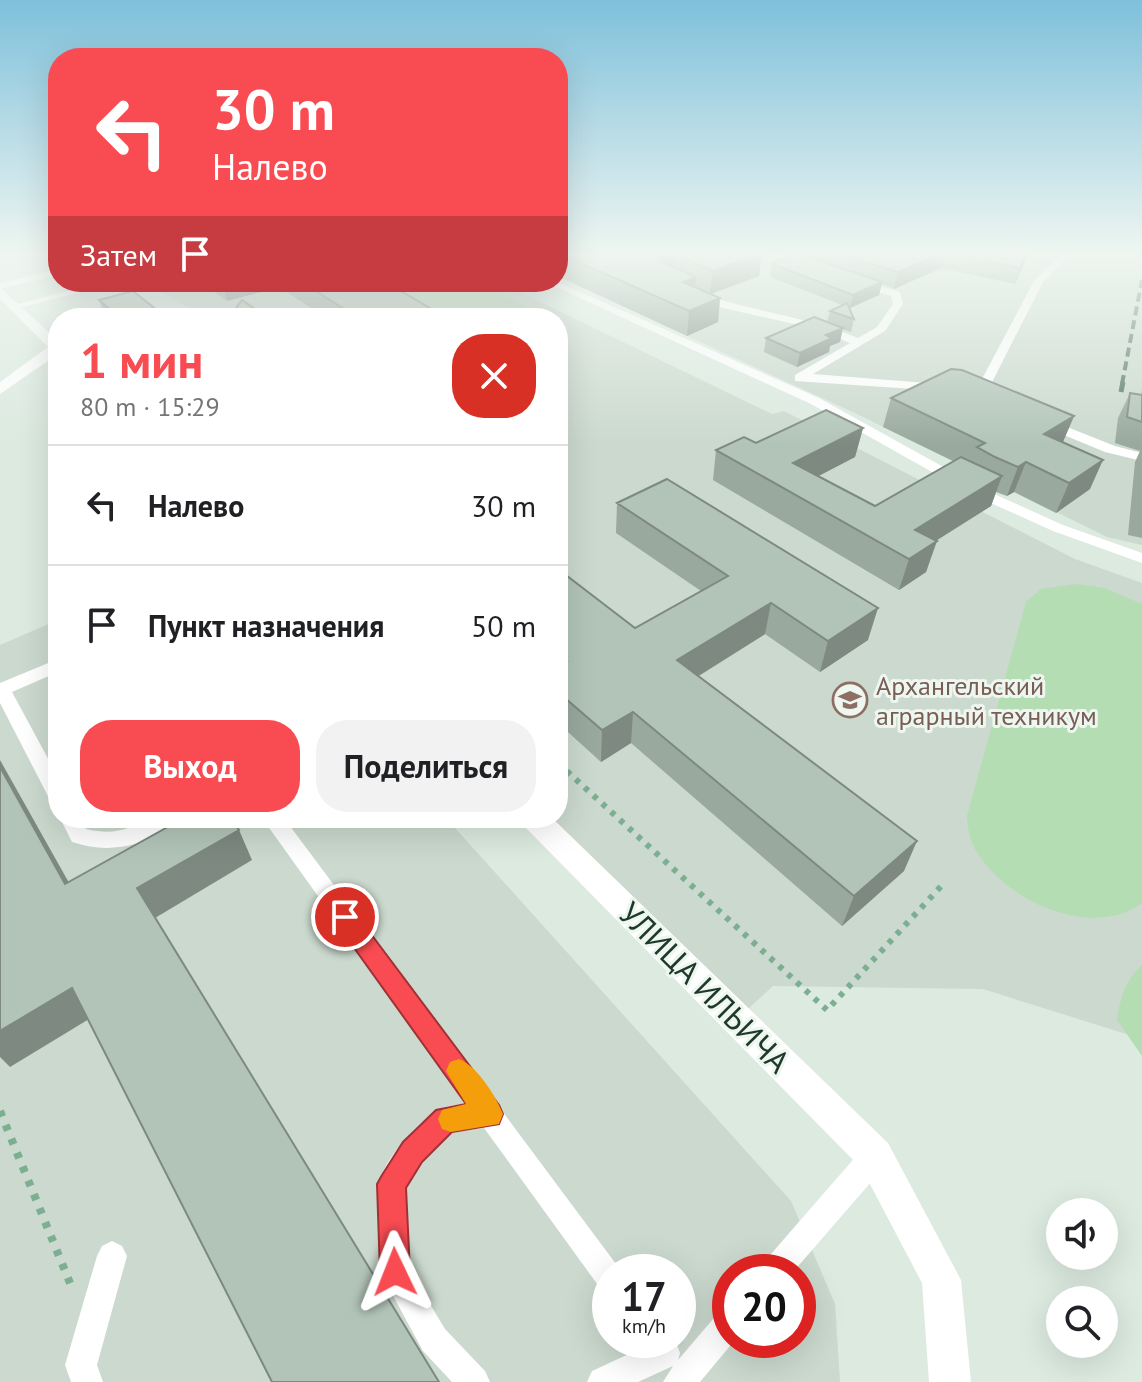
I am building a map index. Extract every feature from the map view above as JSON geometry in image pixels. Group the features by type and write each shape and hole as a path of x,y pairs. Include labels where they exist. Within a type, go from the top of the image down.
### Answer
{"street":[{"path":"26,316 48,338"},
{"path":"0,389 48,355"},
{"name":"УЛИЦА ИЛЬИЧА","path":"544,828 875,1156 941,1280 950,1382"}],"lane":[{"path":"627,316 815,401 978,492 1058,528 1142,558"},
{"path":"776,316 819,326 859,342"},
{"path":"783,387 881,329 890,316"},
{"path":"980,394 1020,316"},
{"path":"802,376 951,390"},
{"path":"965,392 994,400"},
{"path":"1038,419 1110,449 1142,457"},
{"path":"48,669 1,690 48,777"},
{"path":"75,828 79,836 103,843 128,841 155,828"},
{"path":"279,828 592,1254"},
{"path":"474,1382 434,1340 395,1272 391,1184 412,1152 446,1120 490,1114"},
{"path":"790,1254 875,1156"},
{"path":"87,1382 81,1365 112,1256"},
{"path":"603,1382 671,1363 712,1335"}],"path":[{"path":"568,772 827,1010 944,883"},
{"path":"0,1111 91,1333"}],"shaded area":[{"name":"Архангельский аграрный техникум","path":"568,316 772,414 784,411 1075,559 1142,583 1142,1039 983,989 773,986 748,1009 562,828 568,828"},
{"path":"644,316 1142,316 1142,545 1107,537 855,413"},
{"path":"48,624 48,828 455,828 791,1201 814,1254 712,1254 712,1358 816,1358 816,1260 835,1304 840,1382 0,1382 0,645"}],"green space":[{"path":"1076,584 1104,588 1142,604 1142,903 1121,914 1098,918 1073,916 1049,909 1025,898 1004,883 974,847 967,816 1026,602 1041,589"},
{"path":"1142,965 1142,1056 1117,1020 1124,990"}],"building":[{"path":"814,317 843,328 826,335 832,338 800,353 766,338"},
{"path":"951,369 962,370 1074,416 1044,434 1103,460 1069,483 1026,462 1018,467 995,457 977,447 985,443 891,398"},
{"path":"1130,393 1142,395 1142,422 1127,417"},
{"path":"826,410 863,428 793,463 875,506 961,457 1002,476 915,530 937,541 909,559 716,450 744,437 756,443"},
{"path":"667,479 878,608 828,641 771,603 677,660 917,841 854,896 633,712 602,730 568,701 568,577 635,628 728,576 617,503"},
{"path":"0,767 65,884 166,828 238,828 239,830 137,888 439,1382 272,1382 72,988 0,1031"}],"railway":[{"path":"1122,384 1135,316"},
{"path":"1121,392 1123,382"}],"slow traffic":[{"path":"451,1119 490,1114 459,1071"}],"place":[{"name":"Архангельский аграрный техникум","path":"850,700"}],"route":[{"path":"345,917 490,1114 446,1120 412,1152 391,1184 395,1272"}]}
